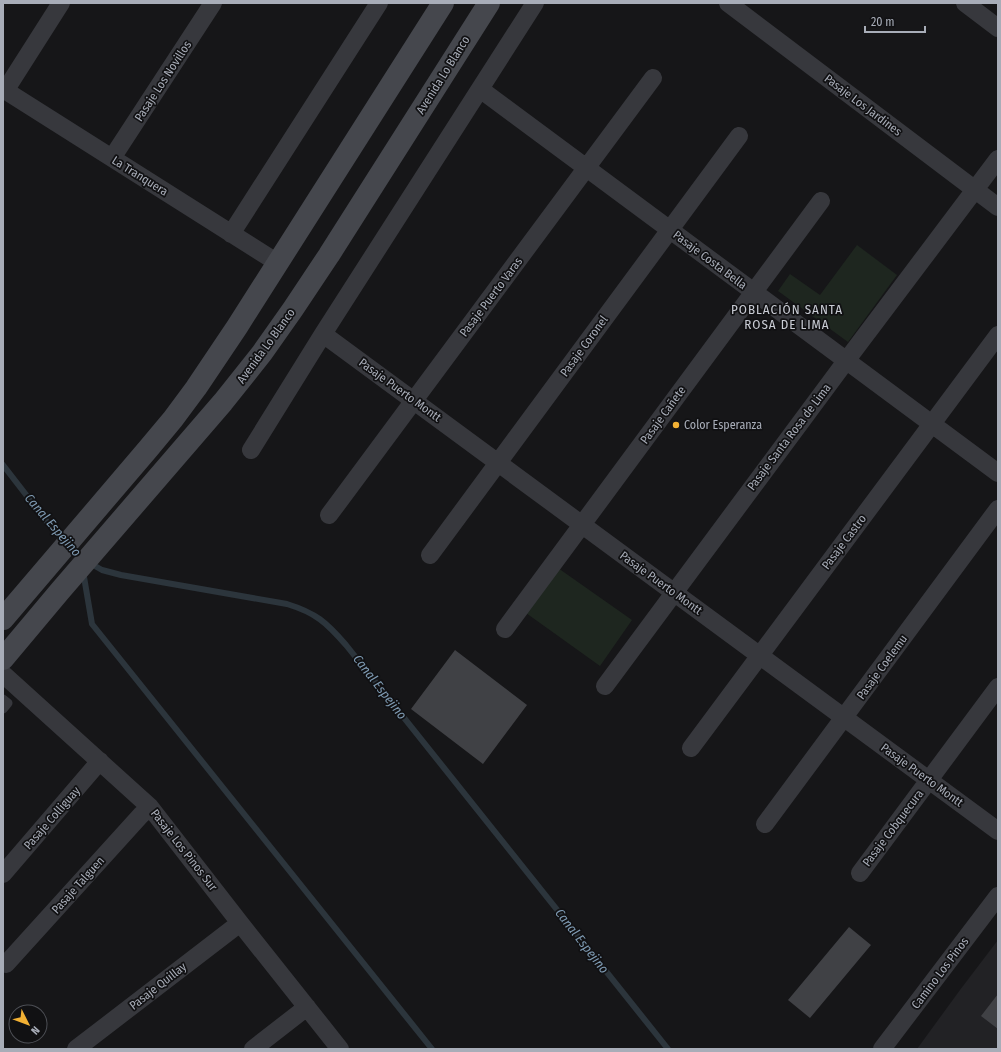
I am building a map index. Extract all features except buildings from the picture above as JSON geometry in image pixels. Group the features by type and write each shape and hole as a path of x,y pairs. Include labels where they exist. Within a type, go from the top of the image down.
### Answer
{"main road":[{"path":"3,618 158,437 217,358 443,3"},
{"name":"Avenida Lo Blanco","path":"3,659 223,402 262,353 293,310 329,255 489,3"}],"street":[{"path":"4,90 61,3"},
{"name":"Pasaje Los Novillos","path":"112,158 214,3"},
{"path":"231,234 379,3"},
{"path":"251,450 323,334 535,3"},
{"name":"Pasaje Los Jardines","path":"728,3 998,207"},
{"path":"965,3 998,28"},
{"name":"Pasaje Puerto Varas","path":"328,515 653,78"},
{"name":"Pasaje Costa Bella","path":"480,89 998,473"},
{"name":"La Tranquera","path":"4,90 278,263"},
{"name":"Pasaje Coronel","path":"430,555 739,136"},
{"name":"Pasaje Santa Rosa de Lima","path":"604,686 998,159"},
{"name":"Pasaje Cañete","path":"506,629 822,201"},
{"name":"Pasaje Puerto Montt","path":"323,334 998,831"},
{"name":"Pasaje Castro","path":"691,748 998,335"},
{"name":"Pasaje Coelemu","path":"765,824 998,509"},
{"name":"Pasaje Los Pinos Sur","path":"3,674 150,807 340,1049"},
{"name":"Pasaje Cobquecura","path":"860,873 998,687"},
{"name":"Pasaje Colliguay","path":"3,874 100,761"},
{"name":"Pasaje Talguen","path":"6,964 141,815 150,807"},
{"name":"Camino Los Pinos","path":"882,1049 998,896"},
{"name":"Pasaje Quillay","path":"76,1049 240,923"},
{"path":"253,1049 307,1007"}],"lane":[{"path":"3,699 8,703 3,708"}],"shaded area":[{"path":"857,245 897,275 848,342 778,291 790,274 820,295"},
{"path":"558,568 632,620 600,666 526,613"},
{"path":"998,940 998,1049 917,1049 960,990"}],"waterway":[{"name":"Canal Espejino","path":"3,465 51,527 81,558 102,570 121,575 287,604 306,611 326,624 346,645 668,1049"},
{"path":"83,571 92,624 432,1049"}],"place":[{"name":"Color Esperanza","path":"676,425"}],"district":[{"name":"POBLACIÓN SANTA ROSA DE LIMA","path":"787,316"}]}
